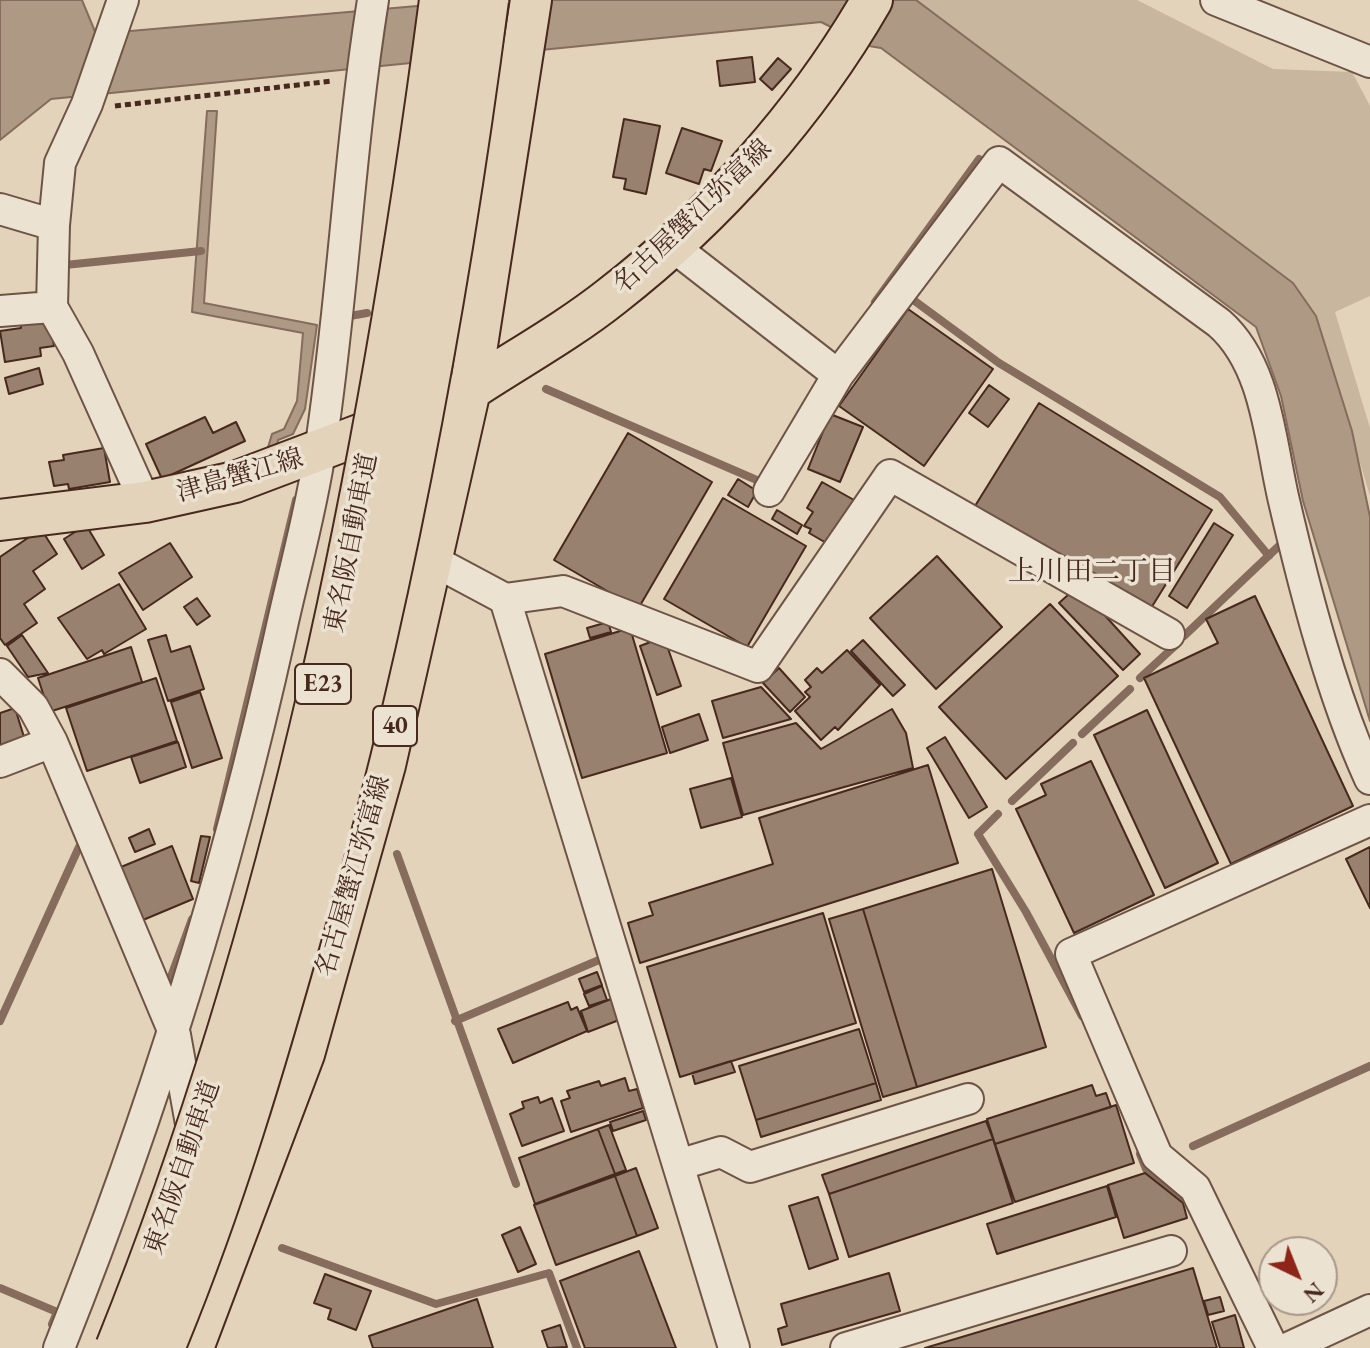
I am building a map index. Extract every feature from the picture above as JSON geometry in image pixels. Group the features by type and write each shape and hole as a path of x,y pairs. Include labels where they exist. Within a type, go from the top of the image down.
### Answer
{"highway":[{"name":"東名阪自動車道","path":"118,1348 186,1165 233,1021 321,692 357,528 393,323 442,0"},
{"name":"東名阪自動車道","path":"162,1348 223,1184 272,1034 361,700 398,533 435,331 486,0"}],"main road":[{"name":"名古屋蟹江弥富線","path":"193,1348 304,1054 385,765 470,390 531,0"},
{"name":"名古屋蟹江弥富線","path":"470,390 611,297 671,245 778,134 839,57 872,0"},
{"name":"津島蟹江線","path":"0,520 145,502 235,482 320,452 470,390"}],"street":[{"path":"59,1348 175,1035 233,832 320,452 345,88 373,0"},
{"path":"1216,0 1370,62"},
{"path":"119,10 85,109 60,163 54,225 52,307 78,353 145,502"},
{"path":"769,491 838,375 999,162 1237,338 1263,403 1284,500 1343,715 1370,779"},
{"path":"0,209 54,225"},
{"path":"671,245 838,375"},
{"path":"0,311 52,307"},
{"path":"432,560 505,599 563,591 758,667 890,475 1169,634"},
{"path":"505,599 734,1348"},
{"path":"0,674 33,707 52,742 175,1035 193,1138 229,1256"},
{"path":"0,762 52,742"},
{"path":"1273,1348 1195,1188 1157,1156 1071,954 1370,820"},
{"path":"678,1165 721,1152 750,1167 968,1099"},
{"path":"846,1348 1171,1251"},
{"path":"1288,1348 1370,1310"}],"path":[{"path":"85,109 206,94 345,88"}],"shaded area":[{"path":"0,0 82,0 96,34 486,0 916,0 1293,283 1316,316 1352,431 1370,517 1370,721 1303,501 1281,396 1256,327 881,48 869,46 821,22 51,99 0,140"},
{"path":"916,0 1137,0 1273,69 1352,72 1370,106 1370,296 1335,312 1370,428 1370,496 1316,316"},
{"path":"207,111 217,111 204,303 317,325 305,409 293,434 278,440 276,453 266,454 272,434 284,429 297,401 303,333 192,312"}],"building":[{"path":"752,57 755,82 720,86 717,61"},
{"path":"778,58 791,69 772,90 760,79"},
{"path":"624,119 660,126 646,194 624,189 626,179 613,177"},
{"path":"682,128 722,141 711,171 704,169 699,184 666,173"},
{"path":"908,309 993,369 924,466 839,406"},
{"path":"49,315 54,346 40,348 41,356 5,362 0,331 21,328 20,320"},
{"path":"39,368 43,384 9,394 5,378"},
{"path":"989,385 1009,399 988,427 969,413"},
{"path":"1039,403 1212,510 1148,613 975,506"},
{"path":"830,414 863,427 840,482 808,469"},
{"path":"205,417 213,433 236,422 245,441 162,479 146,444"},
{"path":"628,433 712,482 638,609 554,560"},
{"path":"104,448 110,482 69,489 68,484 54,486 49,462 64,460 63,455"},
{"path":"738,479 757,491 748,507 728,495"},
{"path":"822,482 854,500 828,544 809,533 811,529 804,526 813,512 807,508"},
{"path":"723,498 806,546 747,647 664,599"},
{"path":"777,510 802,525 797,534 772,519"},
{"path":"1214,523 1233,535 1187,608 1169,596"},
{"path":"86,525 104,555 82,569 64,539"},
{"path":"41,529 57,554 33,571 45,589 24,604 37,623 5,645 0,638 0,557"},
{"path":"170,543 192,577 143,610 119,573"},
{"path":"937,556 1002,627 936,689 870,618"},
{"path":"119,584 146,629 104,654 102,650 87,659 58,618"},
{"path":"1078,586 1140,654 1123,670 1059,603"},
{"path":"1255,596 1353,806 1231,864 1144,678 1218,643 1206,619"},
{"path":"197,598 210,616 197,625 184,607"},
{"path":"1050,604 1118,676 1006,779 939,707"},
{"path":"608,622 611,632 590,638 587,628"},
{"path":"630,628 667,753 582,778 545,654"},
{"path":"22,635 48,673 28,677 7,646"},
{"path":"166,635 171,652 190,646 204,689 168,701 148,640"},
{"path":"664,637 681,686 657,695 640,646"},
{"path":"863,640 905,685 893,696 851,651"},
{"path":"131,647 142,682 49,712 38,678"},
{"path":"847,650 880,685 838,730 835,727 821,740 795,711 810,697 805,692 811,687 805,680 817,668 822,673"},
{"path":"779,668 805,697 790,712 763,683"},
{"path":"156,678 177,741 87,771 66,708"},
{"path":"761,687 791,719 723,738 712,701"},
{"path":"200,692 222,758 192,768 171,702"},
{"path":"15,708 24,737 0,745 0,713"},
{"path":"892,709 906,733 913,768 743,815 723,743 796,723 821,749"},
{"path":"1147,710 1218,863 1165,888 1094,735"},
{"path":"699,714 708,740 670,753 662,727"},
{"path":"945,737 987,807 969,818 927,748"},
{"path":"178,742 186,767 140,783 131,757"},
{"path":"1091,761 1154,895 1074,933 1016,809 1046,795 1041,784"},
{"path":"928,765 958,863 640,963 628,923 653,915 649,903 773,864 759,818"},
{"path":"731,778 742,817 701,828 690,789"},
{"path":"149,829 155,844 135,852 129,838"},
{"path":"201,836 210,837 199,883 191,881"},
{"path":"172,846 193,899 143,920 121,867"},
{"path":"1370,847 1370,908 1346,859"},
{"path":"992,869 1046,1047 917,1087 863,909"},
{"path":"863,909 917,1087 883,1097 829,919"},
{"path":"823,913 856,1023 680,1077 647,967"},
{"path":"597,972 602,985 584,992 579,979"},
{"path":"602,986 607,1000 589,1006 584,994"},
{"path":"611,999 619,1020 588,1032 581,1011"},
{"path":"568,1002 571,1010 577,1007 587,1031 513,1063 498,1029"},
{"path":"859,1029 876,1083 756,1120 739,1066"},
{"path":"731,1061 735,1072 695,1084 692,1073"},
{"path":"625,1078 629,1091 637,1089 643,1108 571,1132 561,1101 570,1098 567,1091 599,1081 601,1086"},
{"path":"876,1083 881,1100 761,1137 756,1120"},
{"path":"1092,1085 1096,1096 1106,1093 1111,1107 995,1144 987,1119"},
{"path":"538,1097 540,1103 552,1098 564,1131 522,1146 510,1114 524,1108 522,1102"},
{"path":"1116,1105 1134,1163 1015,1202 995,1144"},
{"path":"643,1111 646,1120 613,1131 610,1122"},
{"path":"986,1121 993,1139 829,1194 822,1175"},
{"path":"609,1125 626,1170 615,1174 598,1129"},
{"path":"598,1129 615,1174 535,1204 519,1158"},
{"path":"993,1139 1013,1203 849,1257 829,1194"},
{"path":"636,1168 658,1228 637,1236 615,1176"},
{"path":"1145,1173 1183,1203 1187,1218 1124,1238 1108,1185"},
{"path":"615,1176 637,1236 556,1265 534,1205"},
{"path":"1107,1186 1116,1217 997,1254 987,1224"},
{"path":"818,1197 838,1259 809,1269 789,1206"},
{"path":"520,1227 536,1264 518,1272 502,1235"},
{"path":"639,1251 676,1348 585,1348 560,1281"},
{"path":"1193,1268 1217,1348 925,1348"},
{"path":"889,1273 900,1311 782,1345 778,1329 787,1326 781,1304"},
{"path":"325,1274 371,1291 356,1330 328,1319 331,1309 314,1303"},
{"path":"1220,1297 1224,1311 1208,1315 1204,1301"},
{"path":"477,1299 493,1348 373,1348 369,1336"},
{"path":"1235,1315 1244,1348 1220,1348 1212,1322"},
{"path":"560,1325 567,1347 548,1348 542,1331"}],"waterway":[{"path":"875,302 979,159"},
{"path":"65,265 201,251"},
{"path":"912,299 999,363 1220,497 1269,556"},
{"path":"350,316 367,313"},
{"path":"546,389 759,481"},
{"path":"217,829 296,500"},
{"path":"1184,636 1282,543"},
{"path":"1140,678 1177,644"},
{"path":"1082,734 1130,689"},
{"path":"1012,801 1073,743"},
{"path":"998,814 978,834 1026,912 1082,1016"},
{"path":"0,1021 79,847"},
{"path":"397,854 516,1184"},
{"path":"169,982 192,919"},
{"path":"455,1021 599,960"},
{"path":"1193,1146 1370,1066"},
{"path":"1140,1154 1146,1169 1186,1199"},
{"path":"282,1248 436,1304 549,1273 577,1348"},
{"path":"0,1288 57,1312 52,1324 56,1325"}],"district":[{"name":"上川田二丁目","path":"1092,572"}]}
